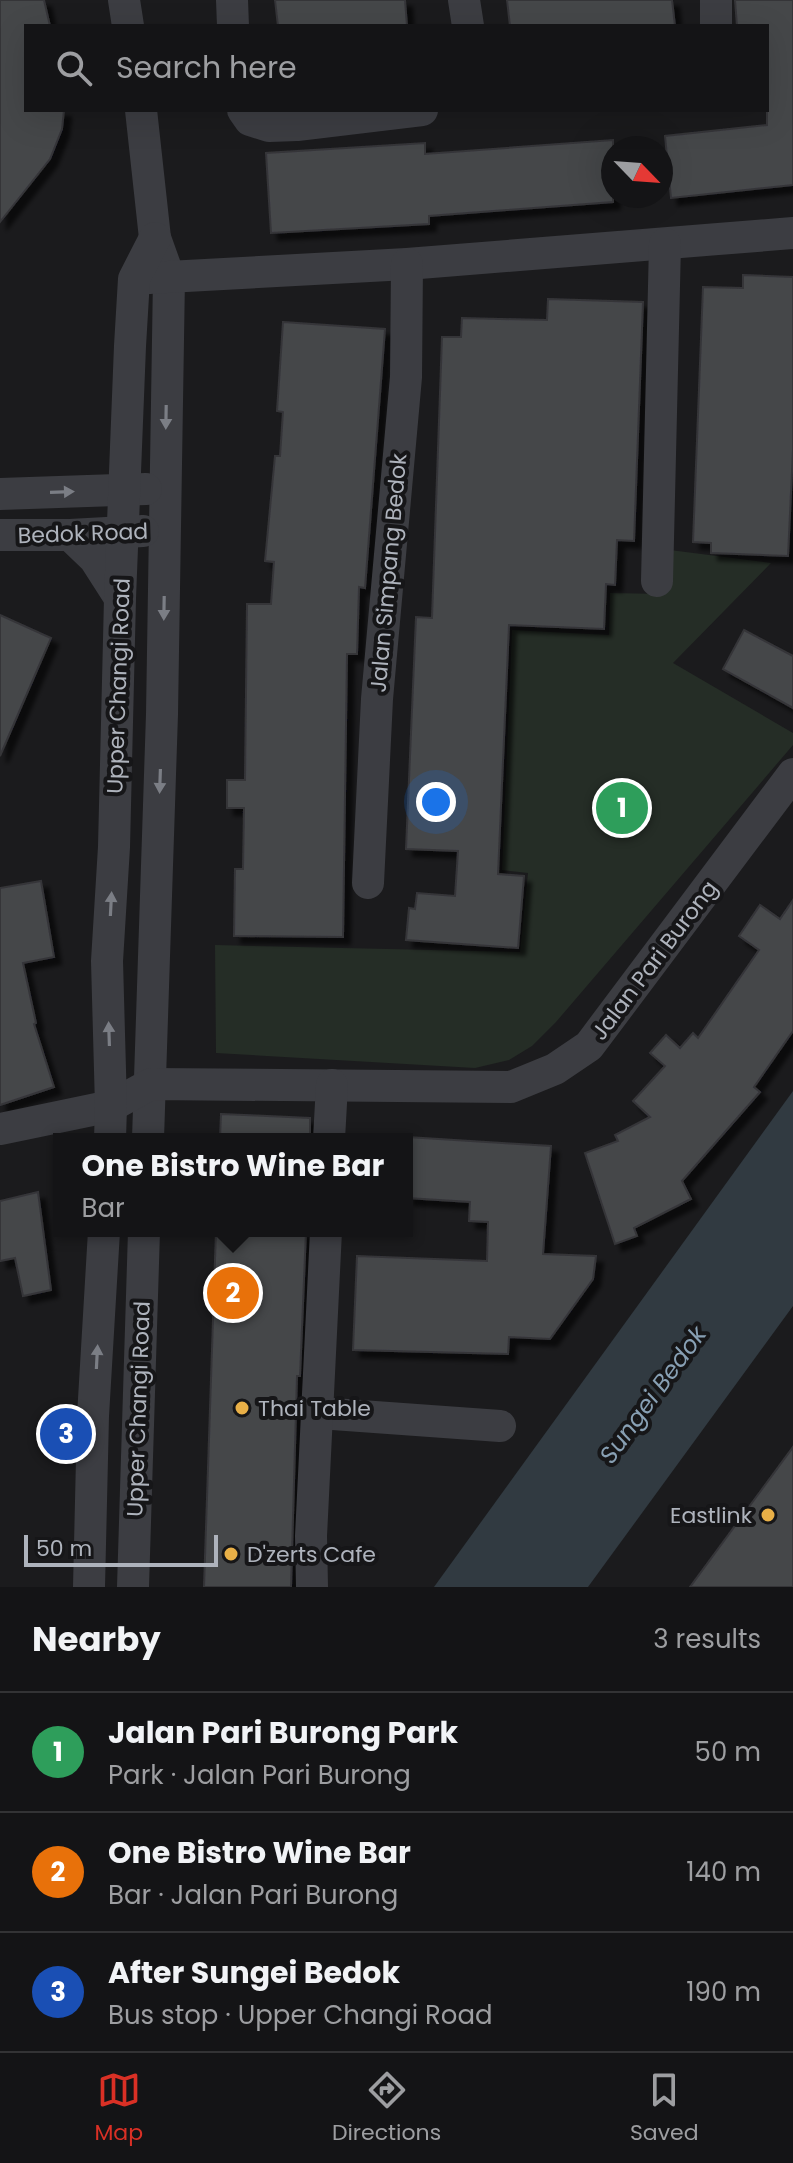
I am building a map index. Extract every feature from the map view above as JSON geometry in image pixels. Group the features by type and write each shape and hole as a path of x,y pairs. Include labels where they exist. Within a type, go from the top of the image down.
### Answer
{"street":[{"path":"124,0 128,24"},
{"path":"232,0 233,24"},
{"path":"464,0 468,24"},
{"path":"716,0 716,24"},
{"name":"Upper Changi Road","path":"141,112 155,238 169,277 166,530 148,1133"},
{"path":"244,112 250,120 282,126 404,112"},
{"path":"134,279 407,264 793,233"},
{"name":"Upper Changi Road","path":"110,1133 107,961 114,847 120,598 134,279 155,238"},
{"path":"657,581 665,244"},
{"name":"Jalan Simpang Bedok","path":"368,883 377,699 406,377 407,264"},
{"name":"Bedok Road","path":"0,494 165,489"},
{"name":"Bedok Road","path":"0,535 166,530"},
{"path":"70,535 95,559 120,598"},
{"name":"Jalan Pari Burong","path":"0,1129 111,1106 151,1084 511,1087 555,1069 589,1046 793,774"},
{"path":"329,1133 332,1085"},
{"name":"Upper Changi Road","path":"89,1587 93,1416 104,1237"},
{"name":"Upper Changi Road","path":"133,1587 144,1237"},
{"path":"312,1587 311,1536 326,1237"},
{"path":"319,1413 500,1426"}],"shaded area":[{"path":"662,549 771,563 673,663 793,733 793,745 556,1022 532,1046 509,1060 475,1068 216,1053 215,945 520,952 528,873 502,870 512,630 609,635 610,593 662,594"}],"water":[{"name":"Sungei Bedok","path":"793,1091 793,1306 588,1587 434,1587"}],"building":[{"path":"0,0 44,0 50,24 24,24 24,112 64,112 62,129 50,159 0,222"},
{"path":"275,0 405,0 407,24 278,24"},
{"path":"507,0 672,0 675,24 510,24"},
{"path":"735,0 793,0 793,185 673,198 673,136 665,136 767,125 769,24 737,24"},
{"path":"601,141 601,203 429,216 429,224 271,233 266,153 425,143 425,154"},
{"path":"743,275 793,277 793,450 788,556 711,553 711,543 693,542 703,287 743,288"},
{"path":"548,299 643,302 634,541 617,540 615,585 606,584 604,629 509,625 498,874 524,876 518,948 406,940 409,908 415,909 417,893 455,896 458,851 406,849 416,617 432,618 442,337 461,337 462,318 547,320"},
{"path":"283,322 385,329 365,588 359,587 357,654 347,654 343,937 234,936 235,869 243,869 244,808 227,808 227,780 245,780 247,604 271,604 274,562 265,561 275,456 280,456 283,412 277,411"},
{"path":"0,615 51,638 0,756"},
{"path":"744,630 793,656 793,708 723,669"},
{"path":"41,881 54,957 23,963 34,1024 54,1087 0,1105 0,888"},
{"path":"793,900 793,1031 754,1087 760,1092 682,1181 691,1199 634,1228 637,1236 615,1244 585,1153 618,1141 615,1135 650,1117 633,1101 665,1066 650,1053 666,1035 680,1048 693,1033 698,1038 759,950 739,936 760,905 780,919"},
{"path":"221,1114 310,1118 310,1133 220,1133"},
{"path":"413,1137 551,1146 543,1254 596,1256 593,1279 550,1339 509,1337 508,1354 353,1350 357,1256 487,1261 488,1222 469,1221 470,1202 413,1198"},
{"path":"38,1192 51,1290 23,1296 15,1258 0,1261 0,1201"},
{"path":"216,1237 306,1237 300,1376 297,1376 291,1587 204,1587"},
{"name":"Eastlink","path":"793,1447 793,1587 690,1587"}],"place":[{"name":"Jalan Pari Burong Park","path":"622,808"},
{"name":"One Bistro Wine Bar","path":"233,1293"},
{"name":"Thai Table","path":"242,1408"},
{"name":"After Sungei Bedok","path":"66,1434"},
{"name":"Eastlink","path":"768,1515"},
{"name":"D'zerts Cafe","path":"231,1554"}]}
